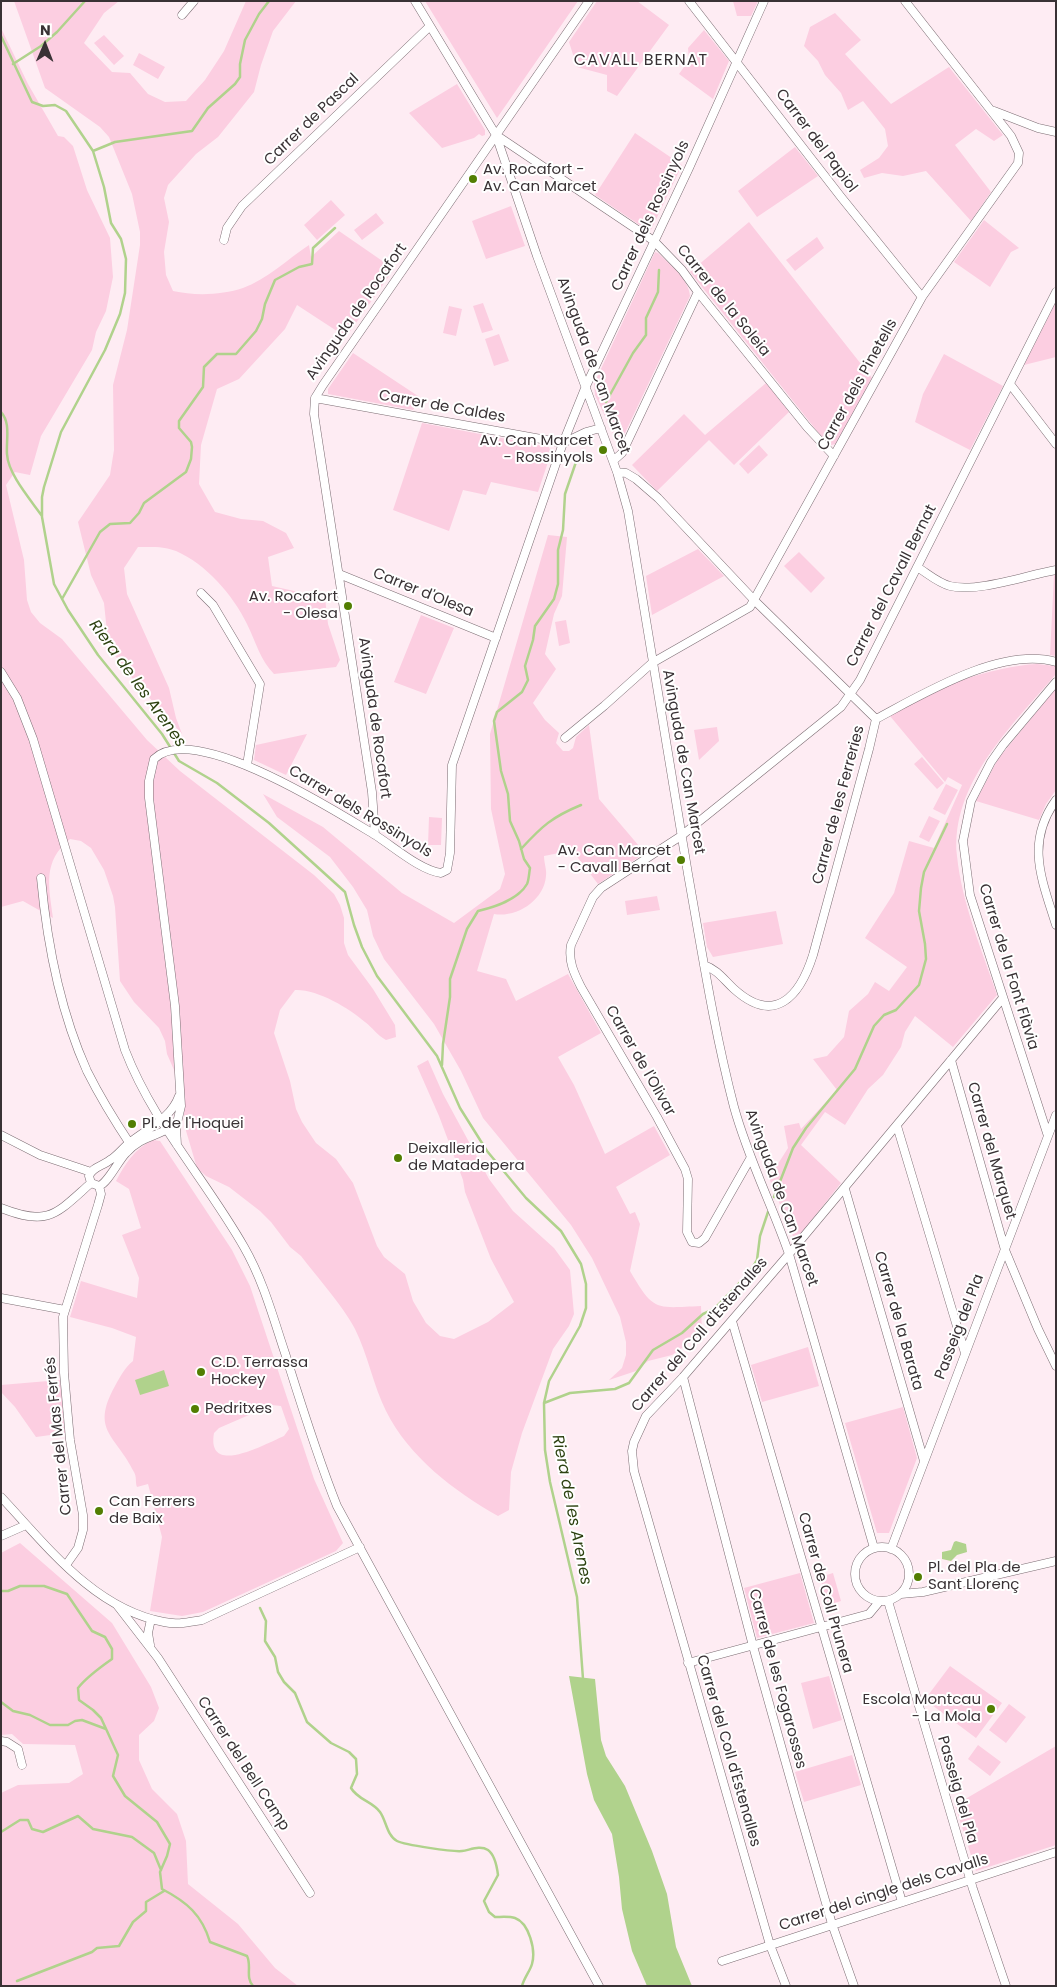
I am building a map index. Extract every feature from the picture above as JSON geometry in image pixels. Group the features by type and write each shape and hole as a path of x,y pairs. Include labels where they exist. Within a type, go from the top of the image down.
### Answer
{"street":[{"path":"182,15 194,1"},
{"name":"Avinguda de Can Marcet","path":"415,1 496,135 537,256 617,472 628,511 704,965 728,1080 750,1159 776,1215 790,1254 874,1548"},
{"name":"Avinguda de Rocafort","path":"375,835 372,792 314,414 315,398 589,1"},
{"name":"Carrer del Papiol","path":"689,1 841,197 922,297"},
{"name":"Carrer dels Rossinyols","path":"177,1145 175,1135 181,1106 181,1092 169,952 150,798 150,769 154,759 171,749 192,751 247,765 272,776 436,872 441,873 447,870 450,853 452,765 563,443 586,386 764,1"},
{"name":"Carrer dels Pinetells","path":"565,738 652,663 736,617 755,601 922,297 1018,163 1020,153 1018,147 992,110 905,1"},
{"name":"Carrer de Pascal","path":"224,240 227,228 242,206 429,26"},
{"path":"992,110 1038,128 1056,132"},
{"name":"Carrer de la Soleia","path":"496,135 520,153 654,241 682,270 807,427 834,456"},
{"path":"613,461 622,453 698,292"},
{"name":"Carrer del Cavall Bernat","path":"682,836 841,708 850,695 860,680 1056,292"},
{"path":"1010,384 1056,444"},
{"name":"Carrer de Caldes","path":"315,398 563,443"},
{"path":"563,443 586,432 601,428"},
{"name":"Carrer de les Ferreries","path":"617,472 626,473 636,479 658,498 755,601 876,719 813,956 800,986 790,999 784,1002 773,1005 760,1004 742,995 717,971 704,965"},
{"path":"917,567 942,583 961,588 997,583 1056,570"},
{"name":"Carrer d'Olesa","path":"339,574 496,638"},
{"path":"201,593 213,605 260,684 247,765"},
{"path":"876,719 940,684 971,672 1029,659 1041,658 1056,662"},
{"path":"1,672 17,698 33,739 125,1050 134,1074 160,1120 244,1246 258,1274 337,1506 599,1986"},
{"name":"Carrer de la Font Flàvia","path":"1048,1136 1002,999 970,895 964,859 965,828 971,802 991,762 1056,682"},
{"path":"1056,800 1046,817 1038,839 1040,870 1056,925"},
{"name":"Carrer de l'Olivar","path":"682,836 616,877 597,892 571,945 570,961 581,987 685,1169 688,1179 687,1232 690,1241 697,1244 705,1238 750,1159"},
{"path":"42,878 49,938 73,1036 92,1079 131,1145"},
{"name":"Carrer del Coll d'Estenalles","path":"786,1986 770,1945 688,1663 634,1471 632,1451 637,1433 646,1416 683,1377 790,1254 1002,999"},
{"name":"Carrer del Marquet","path":"951,1060 1005,1250 1038,1329 1056,1366"},
{"name":"Carrer dels Rossinyols","path":"131,1145 174,1108 181,1092"},
{"path":"151,1105 165,1111 174,1108"},
{"name":"Passeig del Pla","path":"891,1549 1056,1115"},
{"path":"95,1184 89,1176 91,1172 131,1145 167,1130 174,1124 178,1116"},
{"path":"897,1126 965,1353"},
{"path":"1,1135 40,1155 91,1172"},
{"path":"1,1208 30,1217 52,1214 95,1184 105,1183 131,1145"},
{"path":"98,1167 106,1171 108,1178"},
{"name":"Carrer del Mas Ferrés","path":"66,1565 78,1548 83,1515 70,1440 63,1355 63,1324 65,1310 101,1194 95,1184"},
{"name":"Carrer de la Barata","path":"844,1189 924,1461"},
{"path":"1,1298 65,1310"},
{"name":"Carrer de Coll Prunera","path":"732,1321 902,1902"},
{"name":"Carrer de les Fogarosses","path":"683,1377 753,1646 832,1924 854,1986"},
{"path":"1,1497 66,1565 96,1592 116,1604 165,1623 202,1620 360,1547"},
{"path":"1,1536 26,1525"},
{"path":"901,1594 908,1581 908,1568 903,1558 891,1549 883,1547 874,1548 861,1556 854,1571 855,1580 863,1595 878,1602 888,1601 901,1594 923,1592 1056,1561"},
{"name":"Passeig del Pla","path":"888,1601 970,1880 1006,1986"},
{"path":"688,1663 869,1614 878,1602"},
{"name":"Carrer del Bell Camp","path":"116,1604 152,1650 310,1893"},
{"path":"151,1619 148,1633 152,1650"},
{"path":"1,1741 7,1742 18,1749 22,1765"},
{"name":"Carrer del cingle dels Cavalls","path":"722,1961 1056,1852"}],"shaded area":[{"path":"14,1 119,1 104,13 84,43 112,72 130,73 148,94 165,102 186,101 205,80 224,51 246,1 296,1 273,31 254,92 218,137 196,154 168,185 164,198 169,222 164,252 166,275 173,291 190,294 226,292 243,288 277,268 309,245 311,257 339,231 394,269 346,337 297,305 285,329 239,379 217,389 201,445 199,484 215,512 241,519 263,521 286,533 294,548 268,557 272,586 325,598 328,624 340,660 336,667 274,674 262,657 234,602 208,572 176,551 153,547 138,547 124,568 127,594 169,688 182,734 136,683 113,653 108,642 104,603 91,575 78,522 110,475 114,450 113,385 127,330 140,245 140,232 132,194 109,137 100,127 45,88"},
{"path":"425,1 578,1 497,118"},
{"path":"597,1 637,1 669,25 617,96 607,91 607,75 577,67 569,42"},
{"path":"733,1 758,1 751,16 737,16"},
{"path":"835,13 861,40 845,54 891,104 949,67 1003,135 994,141 976,129 955,145 991,192 971,221 926,171 903,176 882,173 864,178 860,170 879,158 888,146 885,129 863,101 848,110 841,93 825,75 818,61 804,46 810,27"},
{"path":"1,28 28,84 58,136 64,137 73,146 87,190 110,238 113,277 106,311 96,332 92,350 41,436 30,475 15,472 6,485 24,560 27,600 31,612 40,623 62,639 147,740 180,771 314,875 334,894 344,918 344,943 348,955 373,989 395,1025 396,1037 386,1040 342,1005 323,996 295,990 280,1010 274,1033 290,1081 296,1109 302,1122 316,1143 336,1159 353,1183 377,1246 384,1257 405,1274 413,1301 426,1323 440,1336 454,1339 488,1322 514,1302 491,1259 465,1192 463,1180 439,1116 417,1066 428,1060 443,1094 489,1179 513,1211 554,1248 570,1270 574,1314 569,1326 553,1349 522,1433 511,1472 509,1510 498,1516 449,1484 420,1458 407,1443 386,1411 360,1339 350,1320 301,1256 290,1247 260,1211 229,1187 206,1176 197,1168 184,1124 182,1088 167,1054 165,1041 159,1028 134,1002 120,981 113,896 104,870 91,848 81,841 70,839 55,857 51,866 49,885 53,918 23,901 1,907"},
{"path":"704,30 729,61 713,99 679,74 689,60 688,48"},
{"path":"104,35 124,56 114,65 94,43"},
{"path":"139,53 165,67 158,79 133,65"},
{"path":"457,84 485,130 485,135 479,134 474,138 442,148 409,113"},
{"path":"635,133 682,165 650,232 595,195"},
{"path":"795,147 818,176 757,217 738,191"},
{"path":"331,200 345,215 317,240 304,225"},
{"path":"511,206 525,246 486,259 472,221"},
{"path":"376,213 384,223 362,240 354,230"},
{"path":"984,220 1019,248 1011,252 990,287 954,262"},
{"path":"749,222 872,378 836,444 831,445 825,441 690,272"},
{"path":"817,237 824,248 795,271 786,260"},
{"path":"655,252 678,272 689,290 690,296 621,441 617,442 595,395 594,384"},
{"path":"1056,302 1056,357 1024,365"},
{"path":"483,303 493,330 482,333 473,306"},
{"path":"449,306 462,309 456,336 443,333"},
{"path":"499,334 509,361 494,366 485,339"},
{"path":"353,353 421,398 413,410 328,394 328,389"},
{"path":"944,354 1003,386 970,450 915,422 923,394"},
{"path":"766,383 789,412 734,465 709,440 657,491 632,465 684,414 705,435"},
{"path":"422,423 549,447 551,453 538,492 491,482 486,495 463,490 449,531 393,510"},
{"path":"759,445 768,455 748,474 739,464"},
{"path":"548,535 567,537 562,596 554,614 545,654 556,669 533,703 545,720 559,733 556,743 563,751 569,751 573,748 576,737 589,725 599,799 645,853 598,884 575,854 559,853 544,856 546,876 540,893 528,906 520,910 502,915 494,914 477,971 506,979 516,1001 568,974 601,1033 558,1057 574,1085 605,1154 654,1126 670,1155 616,1187 630,1214 635,1212 640,1224 630,1271 645,1294 657,1305 665,1307 701,1306 702,1334 672,1355 648,1361 636,1371 609,1380 622,1368 626,1355 626,1342 620,1317 592,1258 571,1225 483,1118 461,1071 434,1024 384,959 373,936 367,910 353,887 330,857 277,817 263,794 323,827 402,893 454,923 500,889 505,874 491,809 490,734"},
{"path":"698,549 724,576 652,615 646,576"},
{"path":"799,552 825,578 811,593 784,566"},
{"path":"1054,575 1056,575 1056,656 1050,655"},
{"path":"421,615 454,628 426,694 394,682"},
{"path":"566,620 570,643 559,646 555,622"},
{"path":"1037,664 1055,666 1056,674 1021,714 988,757 974,780 963,804 957,829 957,856 963,892 997,995 953,1047 915,1016 905,1032 901,1047 883,1075 868,1089 845,1125 825,1112 801,1145 841,1183 795,1241 769,1178 788,1148 784,1126 799,1123 801,1129 837,1090 813,1059 827,1056 844,1037 849,1011 868,994 875,982 889,991 907,967 865,938 894,893 909,841 934,848 962,785 948,777 945,782 890,716 904,706 940,688 1001,669"},
{"path":"1056,688 1056,790 1046,804 1039,820 976,801 998,759"},
{"path":"717,727 719,741 699,760 694,730"},
{"path":"307,734 286,775 254,760 256,745"},
{"path":"922,757 944,783 937,789 914,764"},
{"path":"946,784 958,790 945,815 933,809"},
{"path":"929,816 940,821 929,842 919,837"},
{"path":"429,817 442,818 441,845 428,845"},
{"path":"657,896 660,910 627,915 625,901"},
{"path":"776,911 783,944 713,957 707,947 703,923"},
{"name":"C.D. Terrassa Hockey","path":"153,1140 160,1141 232,1250 250,1286 314,1479 343,1543 336,1551 203,1612 182,1616 150,1611 162,1537 148,1484 137,1487 134,1472 108,1432 105,1423 108,1401 123,1372 133,1361 136,1337 112,1328 70,1317 81,1281 137,1298 139,1278 122,1235 141,1228 129,1189 116,1181 131,1157","holes":["272,1405 281,1406 289,1429 284,1436 252,1450 228,1456 219,1453 214,1446 214,1433 219,1428"]},
{"path":"808,1347 819,1386 762,1402 751,1365"},
{"path":"164,1370 169,1386 140,1395 135,1380"},
{"path":"60,1380 65,1433 36,1437 15,1407 1,1392 1,1385"},
{"path":"903,1407 917,1458 889,1533 877,1533 845,1423"},
{"path":"956,1541 966,1544 967,1552 957,1555 951,1561 942,1559 942,1552 951,1550"},
{"path":"20,1543 112,1623 151,1687 159,1708 154,1721 139,1735 139,1760 152,1789 177,1814 186,1841 188,1884 238,1924 275,1968 298,1986 1,1986 1,1793 18,1785 69,1783 83,1774 75,1745 23,1744 12,1734 1,1735 1,1553"},
{"path":"800,1573 814,1623 757,1638 744,1588"},
{"path":"833,1573 841,1601 828,1605 820,1577"},
{"path":"950,1666 1002,1703 976,1738 928,1702 926,1698"},
{"path":"569,1676 595,1679 601,1740 606,1756 625,1786 652,1851 667,1894 676,1947 692,1986 647,1986 632,1951 622,1909 612,1834 594,1800 587,1774"},
{"path":"829,1676 842,1720 813,1729 801,1683"},
{"path":"1009,1704 1026,1717 1006,1743 989,1730"},
{"path":"978,1745 1001,1762 990,1776 968,1759"},
{"path":"1056,1746 1056,1845 976,1871 955,1805"},
{"path":"852,1755 861,1785 804,1802 795,1772"}],"waterway":[{"path":"13,64 41,46 57,32 85,1"},
{"path":"93,151 115,142 192,131 208,108 235,84 240,77 240,64 245,40 259,14 269,1"},
{"name":"Riera de les Arenes","path":"1,36 32,102 43,106 55,105 66,111 93,151 104,187 111,223 121,239 126,259 125,293 120,314 105,350 61,432 44,487 42,517 54,584 68,610 98,655 162,734 179,761 217,783 269,823 345,892 362,947 377,976 437,1056 460,1108 487,1151 526,1198 561,1231 581,1264 586,1284 586,1308 580,1326 549,1381 544,1403 545,1450 550,1482 577,1597 583,1679"},
{"path":"62,599 100,532 110,524 130,523 139,513 144,503 186,472 191,459 192,447 191,442 179,428 179,421 203,387 204,367 217,354 236,354 256,331 275,280 299,267 312,264 313,248 335,228"},
{"path":"606,402 633,353 646,335 646,318 658,292 659,270"},
{"path":"1,412 7,426 7,454 11,470 42,516"},
{"path":"442,1065 450,997 450,979 467,929 478,911 512,899 523,890 528,881 530,868 524,859 519,841 510,821 508,794 501,771 494,721 497,712 522,692 528,680 525,666 535,626 554,599 558,584 558,550 563,530 565,494 576,462"},
{"path":"521,849 548,823 581,805"},
{"path":"774,1197 793,1148 806,1128 855,1069 874,1026 884,1015 896,1010 919,985 926,959 919,911 921,888 924,872 947,824"},
{"path":"544,1403 570,1393 615,1389 629,1383 653,1350 682,1333 703,1314 714,1309 749,1273 757,1260 760,1236 768,1212"},
{"path":"1,1591 8,1591 20,1586 44,1586 67,1594 92,1631 105,1637 112,1649 112,1659 78,1688 79,1700 101,1718 118,1755 113,1776 125,1796 157,1822 170,1844 160,1872 162,1889 179,1899 192,1910 203,1924 210,1942 247,1956 249,1979 253,1986"},
{"path":"260,1608 266,1621 265,1641 275,1657 278,1672 284,1682 295,1693 307,1722 331,1743 349,1752 356,1759 357,1774 351,1788 357,1795 377,1808 394,1839 429,1848 462,1851 482,1848 488,1850 492,1855 498,1875 484,1901 489,1912 495,1917 510,1917 520,1921 528,1931 532,1945 532,1964 522,1986"},
{"path":"1,1702 13,1711 30,1715 50,1725 68,1725 82,1720 106,1729"},
{"path":"1,1832 20,1820 28,1820 32,1829 43,1832 78,1816 93,1829 132,1837 154,1853 161,1870"},
{"path":"17,1981 92,1952 97,1948 119,1946 133,1922 146,1911 146,1902 164,1891"}],"place":[{"name":"Av. Rocafort - Av. Can Marcet","path":"473,179"},
{"name":"Av. Can Marcet - Rossinyols","path":"603,450"},
{"name":"Av. Rocafort - Olesa","path":"348,606"},
{"name":"Av. Can Marcet - Cavall Bernat","path":"681,860"},
{"name":"Pl. de l'Hoquei","path":"132,1124"},
{"name":"Deixalleria de Matadepera","path":"398,1158"},
{"name":"C.D. Terrassa Hockey","path":"201,1372"},
{"name":"Pedritxes","path":"195,1409"},
{"name":"Can Ferrers de Baix","path":"99,1511"},
{"name":"Pl. del Pla de Sant Llorenç","path":"918,1577"},
{"name":"Escola Montcau - La Mola","path":"991,1709"}],"district":[{"name":"CAVALL BERNAT","path":"641,61"}]}
